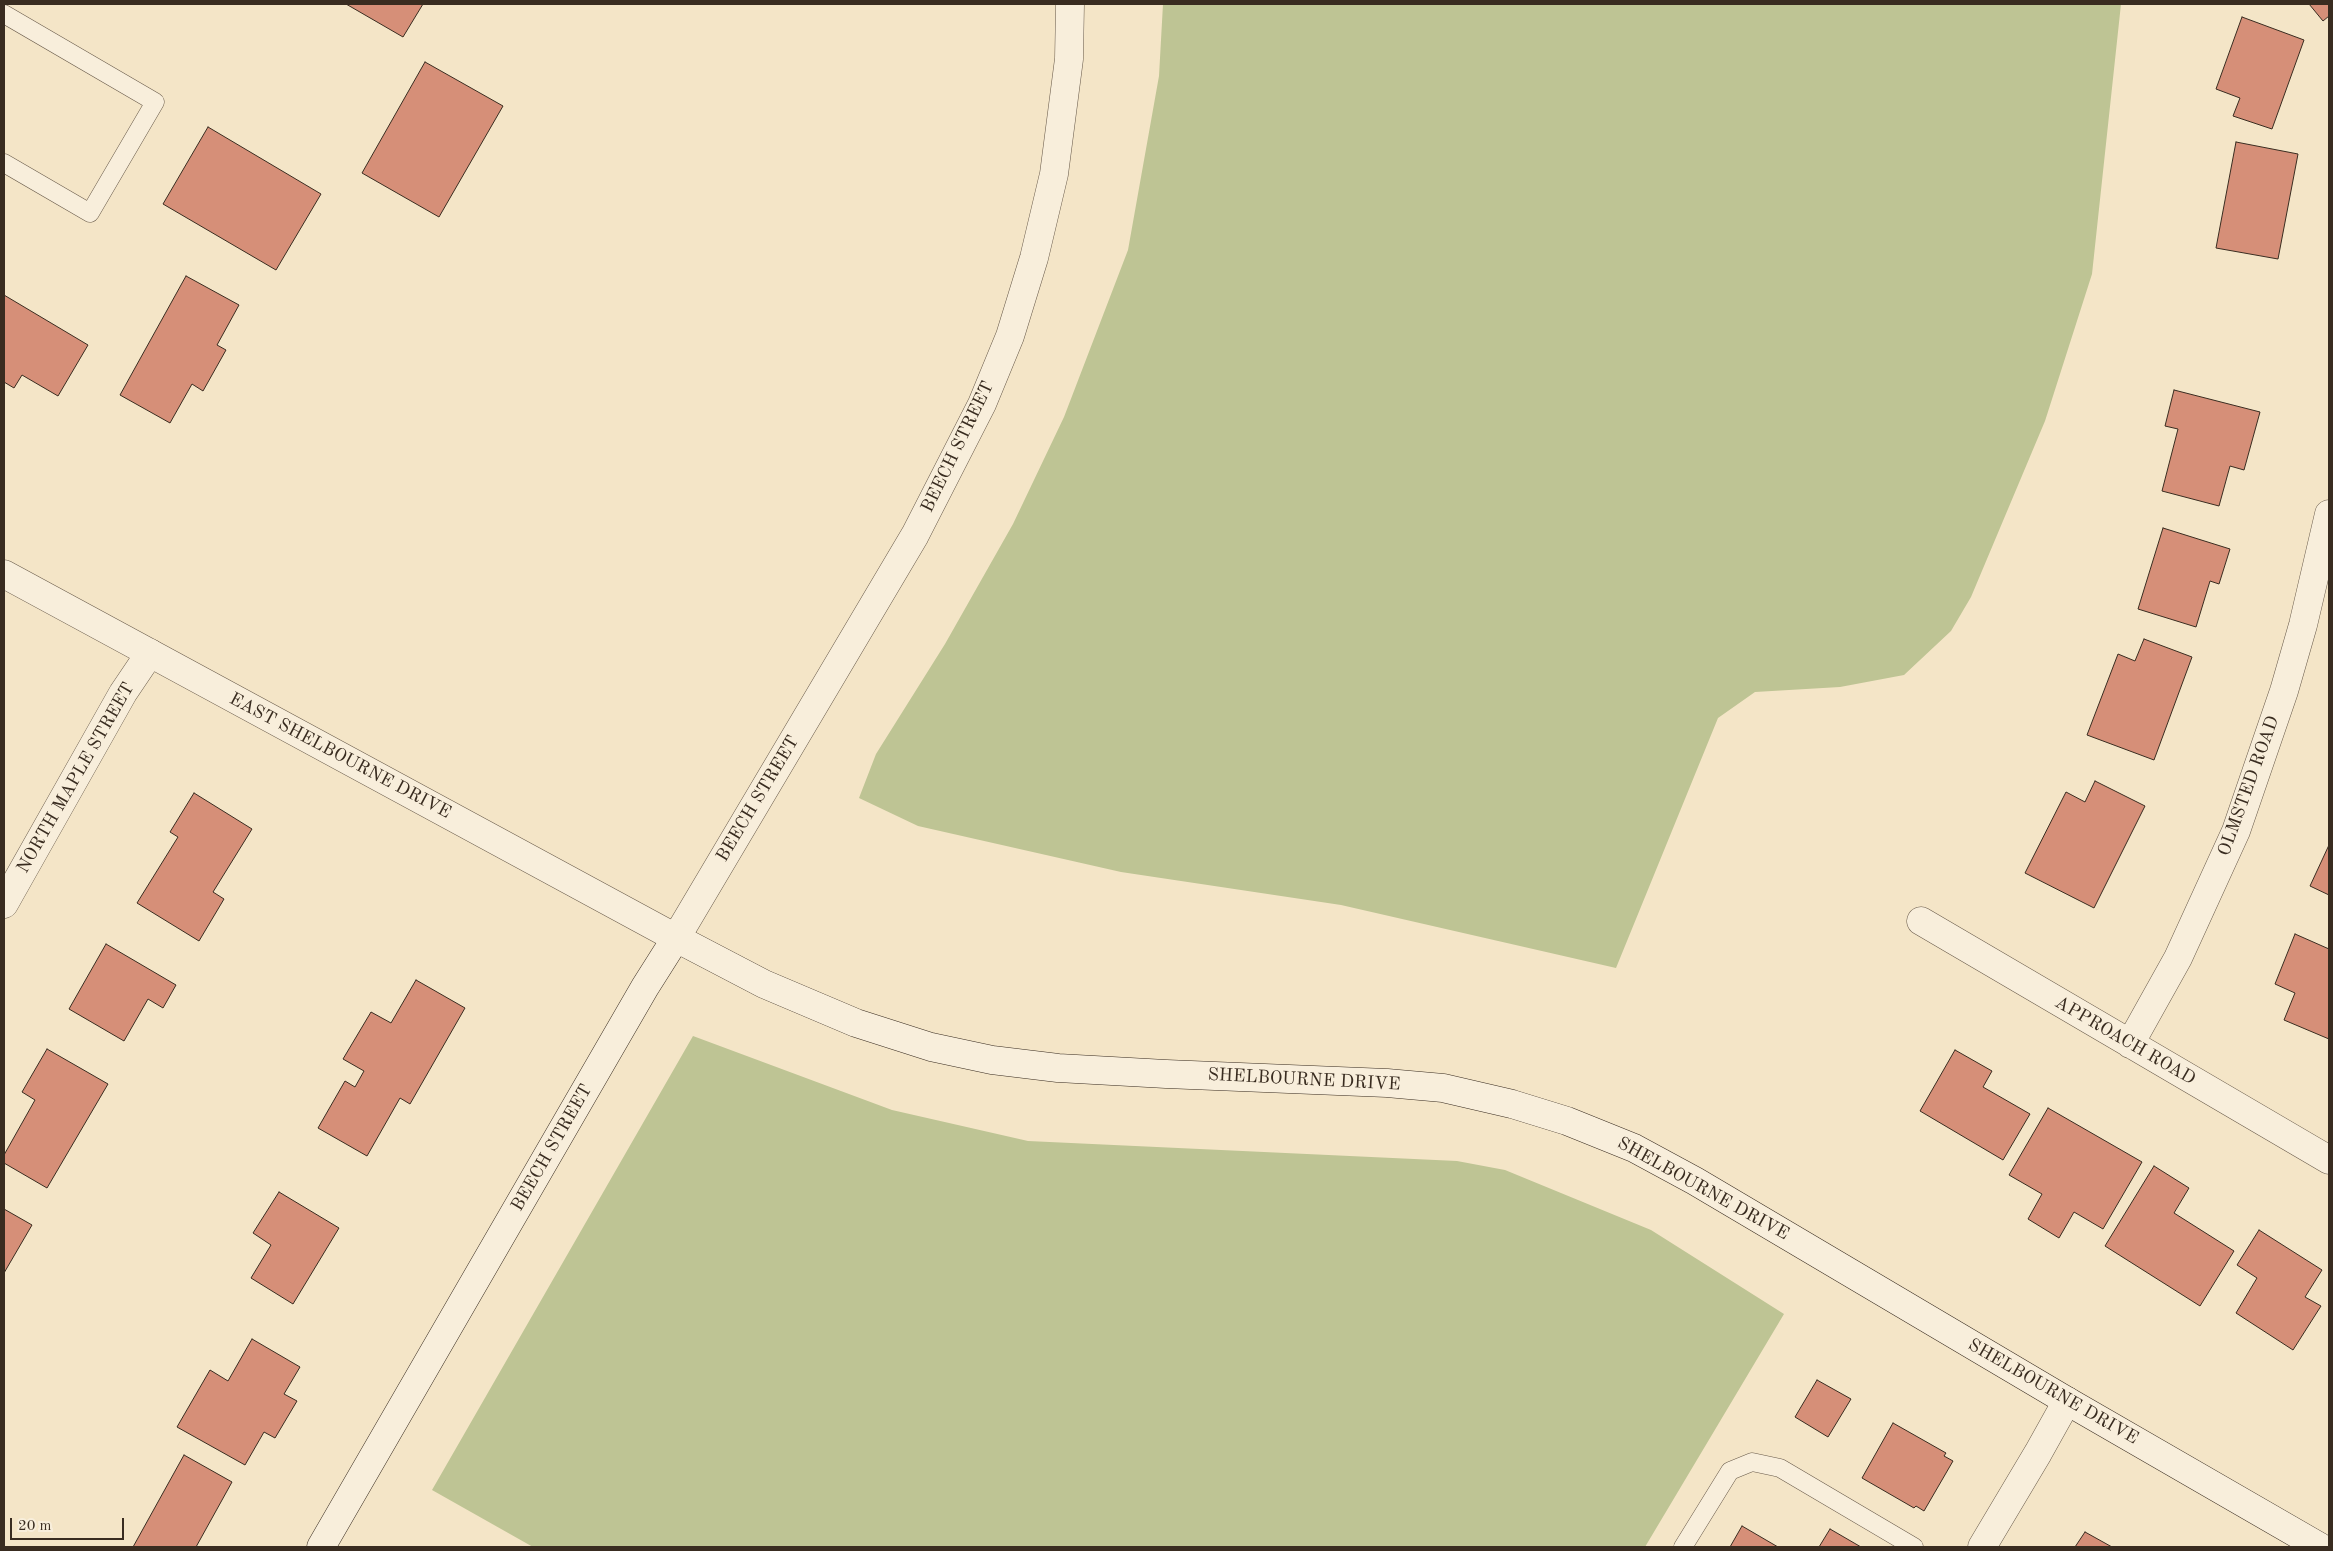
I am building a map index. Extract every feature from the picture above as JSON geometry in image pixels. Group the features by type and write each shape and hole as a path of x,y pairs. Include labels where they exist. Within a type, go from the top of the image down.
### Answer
{"street":[{"name":"BEECH STREET","path":"321,1547 645,987 676,938 915,534 982,404 1010,336 1034,258 1054,174 1069,59 1070,4"},
{"name":"OLMSTED ROAD","path":"2130,1044 2178,958 2236,830 2284,691 2303,625 2329,514"},
{"name":"EAST SHELBOURNE DRIVE","path":"4,574 676,938"},
{"name":"NORTH MAPLE STREET","path":"4,904 123,693 150,653"},
{"name":"APPROACH ROAD","path":"1921,922 2329,1160"},
{"name":"SHELBOURNE DRIVE","path":"676,938 764,984 856,1023 931,1047 992,1060 1058,1068 1387,1083 1434,1087 1512,1104 1567,1121 1634,1148 1695,1181 2067,1401 2320,1547"},
{"path":"1982,1547 2067,1401"}],"lane":[{"path":"4,14 155,102 90,213 4,163"},
{"path":"1683,1547 1730,1471 1752,1462 1780,1468 1914,1547"}],"green space":[{"path":"1163,4 2121,4 2092,274 2045,421 1971,597 1951,631 1904,675 1840,687 1755,692 1718,718 1616,968 1341,905 1121,872 918,826 859,798 876,754 945,644 1013,524 1064,417 1128,250 1159,76"},
{"path":"693,1036 892,1110 1028,1141 1457,1161 1505,1170 1651,1230 1784,1314 1645,1547 533,1547 432,1490"}],"building":[{"path":"346,4 423,4 403,37"},
{"path":"2309,4 2329,4 2329,16 2323,21"},
{"path":"2242,17 2304,40 2272,129 2233,116 2240,98 2216,89"},
{"path":"425,62 503,106 439,217 362,173"},
{"path":"208,127 321,194 276,270 163,204"},
{"path":"2236,142 2298,154 2278,259 2216,248"},
{"path":"186,276 239,305 217,345 226,350 203,391 192,384 170,423 120,395"},
{"path":"4,295 88,345 58,396 22,375 14,388 4,382"},
{"path":"2174,390 2260,412 2244,470 2230,466 2219,506 2162,491 2178,429 2165,426"},
{"path":"2163,528 2230,549 2219,584 2210,581 2196,627 2138,609"},
{"path":"2144,639 2192,657 2154,760 2087,735 2118,654 2135,661"},
{"path":"2095,781 2145,806 2094,908 2025,873 2066,792 2085,802"},
{"path":"194,793 252,829 213,892 224,899 199,941 137,903 178,837 170,832"},
{"path":"2329,845 2329,895 2310,886"},
{"path":"2295,934 2329,949 2329,1039 2284,1020 2295,993 2275,984"},
{"path":"106,944 176,985 163,1008 148,999 124,1041 69,1009"},
{"path":"416,980 465,1008 410,1104 400,1098 367,1156 318,1128 345,1081 355,1087 364,1071 343,1059 371,1012 391,1023"},
{"path":"47,1049 108,1084 47,1188 4,1163 4,1155 35,1100 22,1092"},
{"path":"1955,1050 1992,1071 1983,1087 2030,1114 2003,1160 1920,1111"},
{"path":"2048,1108 2142,1162 2103,1229 2074,1212 2059,1238 2028,1219 2042,1194 2009,1175"},
{"path":"2154,1166 2189,1188 2174,1213 2234,1251 2200,1306 2105,1246"},
{"path":"279,1192 339,1228 293,1304 251,1278 271,1245 253,1233"},
{"path":"4,1209 32,1225 4,1273"},
{"path":"2259,1230 2322,1270 2305,1297 2321,1306 2293,1350 2236,1313 2257,1278 2237,1265"},
{"path":"252,1339 300,1367 284,1394 297,1401 275,1438 264,1432 245,1465 177,1427 210,1370 228,1381"},
{"path":"1817,1380 1851,1399 1828,1437 1795,1417"},
{"path":"1893,1423 1946,1453 1944,1456 1953,1461 1924,1511 1916,1506 1914,1508 1862,1478"},
{"path":"184,1455 232,1482 196,1547 133,1547"},
{"path":"1742,1526 1778,1547 1730,1547"},
{"path":"1830,1529 1861,1547 1819,1547"},
{"path":"2085,1532 2112,1547 2075,1547"}]}
